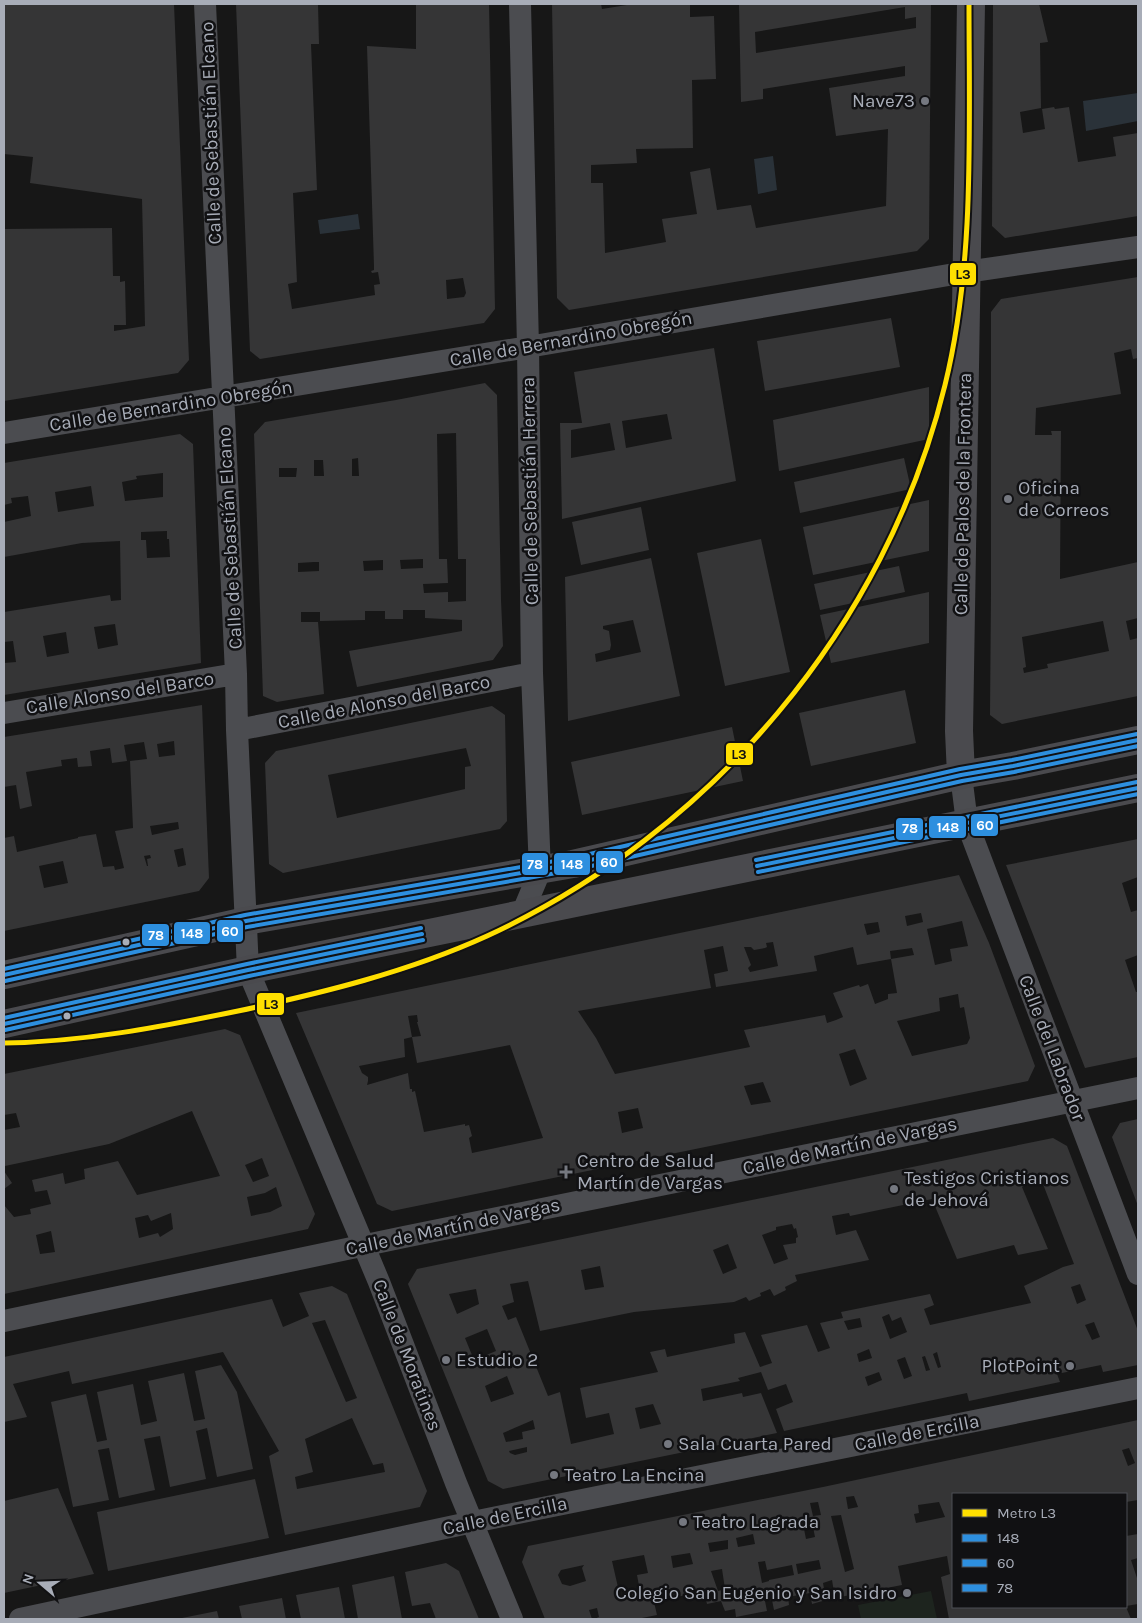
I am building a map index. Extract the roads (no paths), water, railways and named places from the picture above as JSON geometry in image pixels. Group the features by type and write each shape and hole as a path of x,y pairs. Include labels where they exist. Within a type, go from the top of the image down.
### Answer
{"main road":[{"name":"Calle de Palos de la Frontera","path":"961,775 959,730 971,4"},
{"path":"4,975 246,922 540,871 961,775 1138,740"},
{"path":"4,1024 248,970 1138,788"}],"street":[{"name":"Calle de Sebastián Elcano","path":"206,4 236,674 236,730 246,922"},
{"name":"Calle de Sebastián Herrera","path":"520,4 528,347 532,673 540,871 522,914"},
{"name":"Calle de Bernardino Obregón","path":"4,433 528,347 966,272 1138,246"},
{"name":"Calle de Alonso del Barco","path":"236,730 532,673"},
{"name":"Calle Alonso del Barco","path":"4,712 236,674"},
{"name":"Calle del Labrador","path":"961,775 967,823 1138,1274"},
{"name":"Calle de Moratines","path":"246,922 248,970 364,1246 512,1619"},
{"name":"Calle de Martín de Vargas","path":"4,1321 1138,1088"},
{"name":"Calle de Ercilla","path":"20,1619 473,1522 1138,1388"}],"metro line":[{"name":"L3","path":"4,1043 92,1037 238,1011 301,997 396,971 457,949 487,936 569,892 645,840 715,780 778,712 833,638 880,559 918,474 945,385 955,339 961,292 968,196 969,4"}],"place":[{"name":"Nave73","path":"925,101"},
{"name":"Oficina de Correos","path":"1008,499"},
{"name":"Centro de Salud Martín de Vargas","path":"566,1172"},
{"name":"Testigos Cristianos de Jehová","path":"894,1189"},
{"name":"Estudio 2","path":"446,1360"},
{"name":"PlotPoint","path":"1070,1366"},
{"name":"Sala Cuarta Pared","path":"668,1444"},
{"name":"Teatro La Encina","path":"554,1475"},
{"name":"Teatro Lagrada","path":"683,1522"},
{"name":"Colegio San Eugenio y San Isidro","path":"907,1593"}]}
